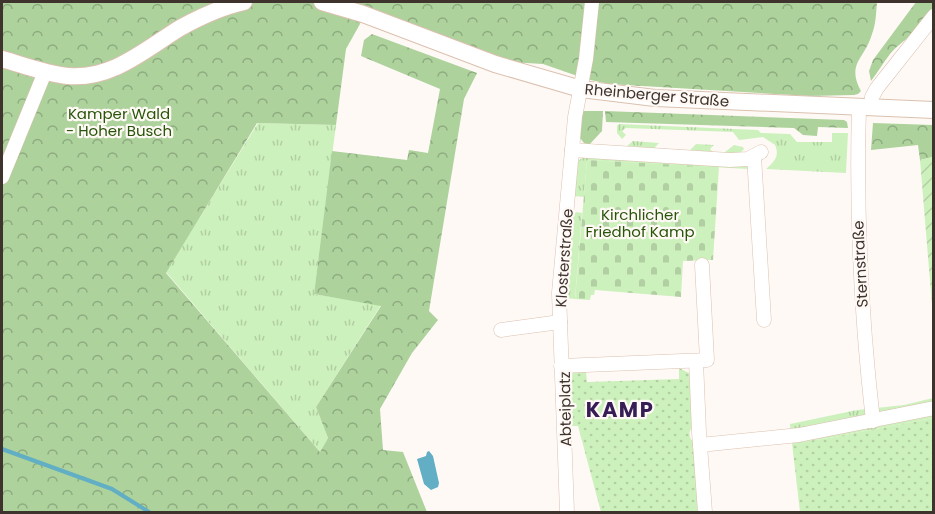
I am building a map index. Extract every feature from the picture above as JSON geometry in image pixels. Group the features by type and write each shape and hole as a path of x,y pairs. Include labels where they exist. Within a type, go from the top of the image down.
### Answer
{"main road":[{"path":"2,59 45,72 69,76 93,75 115,68 181,28 224,6 243,2"},
{"name":"Rheinberger Straße","path":"322,2 363,14 495,64 581,89 664,98 933,110"}],"street":[{"name":"Klosterstraße","path":"561,366 560,285 575,117 581,89 592,2"},
{"path":"865,107 933,16"},
{"path":"2,177 45,72"},
{"name":"Sternstraße","path":"865,107 856,180 861,299 873,420"},
{"path":"572,150 730,160 757,154 756,204 764,320"},
{"path":"702,265 707,360 696,361 705,513"},
{"path":"501,330 560,322"},
{"name":"Abteiplatz","path":"567,513 561,366 696,361"},
{"path":"700,445 799,435 933,408"}],"green space":[{"name":"Kamper Wald - Hoher Busch","path":"2,2 877,2 873,30 856,67 855,74 861,91 854,95 810,96 609,84 586,79 543,64 509,62 363,14 346,49 336,125 257,123 166,273 320,452 328,438 316,407 381,306 314,294 332,151 407,160 409,150 428,153 440,89 361,56 364,40 372,34 477,73 464,99 429,311 438,320 412,353 380,409 383,450 403,452 427,512 2,512"},
{"path":"916,2 933,2 928,18 917,31 890,54 871,81 869,71 873,60"},
{"path":"582,111 603,111 602,131 589,145 580,138"},
{"path":"605,111 844,120 848,128 818,127 817,136 803,135 794,128 606,122"},
{"path":"258,123 336,125 314,294 381,305 316,407 328,438 320,452 166,272"},
{"path":"873,123 933,125 933,157 920,160 918,145 871,150"},
{"path":"619,124 758,130 761,133 790,134 797,142 832,142 832,133 848,133 846,173 766,169 774,161 777,152 775,145 763,137 739,140 733,132 626,128 622,131 626,135 622,139 617,133"},
{"path":"633,141 659,143 655,147 658,150 689,151 696,144 714,145 710,149 713,152 725,152 734,145 744,149 732,156 660,153 627,146"},
{"path":"583,157 748,166 748,169 587,160 584,197 573,196 578,161"},
{"path":"934,157 933,317 920,160"},
{"name":"Kirchlicher Friedhof Kamp","path":"587,160 719,167 713,260 683,261 681,297 595,290 590,300 575,299"},
{"path":"576,212 582,213 575,299 566,298 565,289 572,216"},
{"path":"679,368 689,373 692,378 695,411 690,435 693,442 701,512 601,512 578,426 570,426 569,375 576,371 586,372 587,382 679,379"},
{"path":"933,398 933,418 792,443 790,424"},
{"path":"933,418 933,512 800,512 792,443"}],"water":[{"path":"429,451 433,456 439,483 438,487 431,490 424,484 417,459 426,456"}],"waterway":[{"path":"2,449 112,489 149,512"}],"district":[{"name":"KAMP","path":"620,409"}]}
